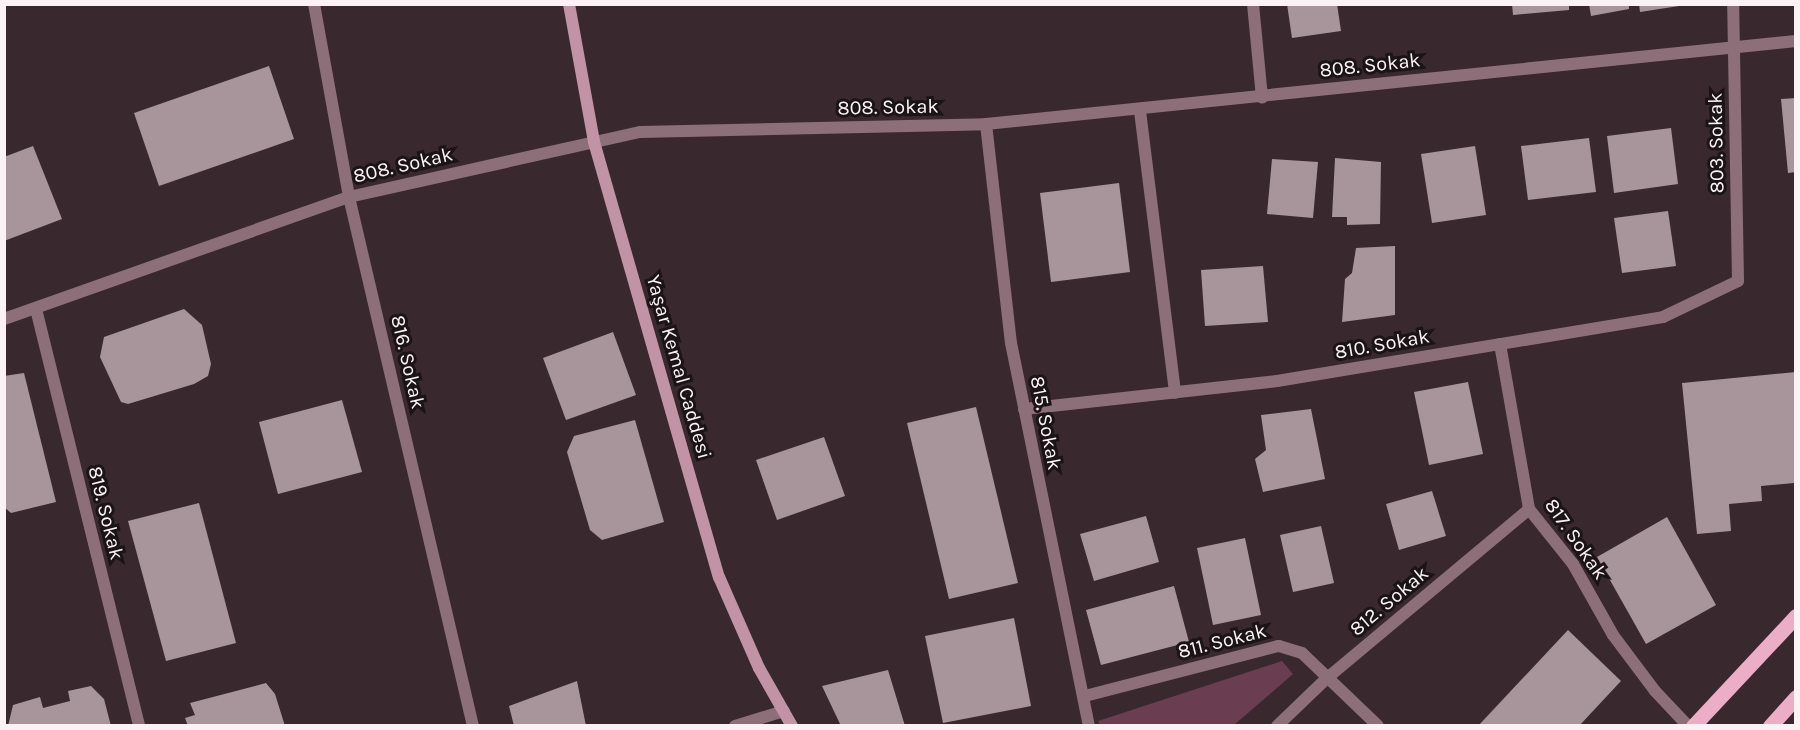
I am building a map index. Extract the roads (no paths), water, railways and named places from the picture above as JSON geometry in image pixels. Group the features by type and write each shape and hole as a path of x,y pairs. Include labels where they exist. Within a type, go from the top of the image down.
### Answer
{"main road":[{"path":"1693,726 1796,616"},
{"path":"1770,726 1783,719 1796,697"}],"street":[{"name":"816. Sokak","path":"314,4 349,197 473,726"},
{"name":"Yaşar Kemal Caddesi","path":"569,4 594,142 719,577 759,668 792,726"},
{"path":"1252,4 1262,98"},
{"name":"803. Sokak","path":"1733,4 1738,281"},
{"name":"808. Sokak","path":"4,319 349,197 640,132 986,124 1140,111 1796,41"},
{"path":"1140,111 1175,393"},
{"name":"815. Sokak","path":"986,124 1011,343 1058,585 1085,696 1089,726"},
{"name":"810. Sokak","path":"1024,409 1277,381 1663,317 1738,281"},
{"name":"819. Sokak","path":"36,309 139,726"},
{"name":"817. Sokak","path":"1500,344 1528,509 1573,564 1627,654 1654,691 1688,726"},
{"name":"812. Sokak","path":"1277,726 1326,679 1528,509"},
{"name":"811. Sokak","path":"1085,696 1279,646 1302,652 1326,679 1378,726"},
{"path":"735,726 784,711"}]}
